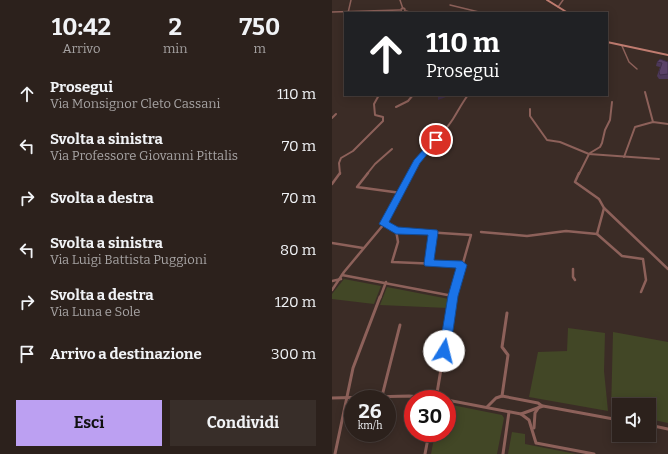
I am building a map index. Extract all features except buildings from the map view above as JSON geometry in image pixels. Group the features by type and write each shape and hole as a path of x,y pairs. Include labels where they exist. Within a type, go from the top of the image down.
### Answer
{"main road":[{"path":"547,0 566,12"},
{"path":"608,42 668,55"}],"street":[{"path":"348,12 351,0"},
{"path":"400,0 403,9 406,11"},
{"path":"558,7 563,0"},
{"path":"450,5 479,12"},
{"path":"365,12 400,10 410,12"},
{"path":"332,12 344,13"},
{"path":"622,46 625,57 630,65 637,69"},
{"path":"645,92 653,122"},
{"path":"332,184 341,174 342,169 339,163 341,158 352,154 370,132 383,122 383,117 375,115 374,104 378,96"},
{"path":"396,107 408,101 412,96"},
{"path":"332,290 363,248 384,224 416,162 453,119 459,106 467,96"},
{"path":"612,102 610,120 605,130 602,143 600,147 590,153 575,182 599,199 604,208 632,233 655,258 668,268"},
{"path":"530,109 530,116 547,140 560,142 590,153 659,159"},
{"path":"332,118 336,114"},
{"path":"624,157 636,127 653,122 668,124"},
{"path":"392,150 375,164 358,187 401,193"},
{"path":"597,234 604,208"},
{"path":"384,224 396,230 471,235 453,296 438,390"},
{"path":"396,230 398,236 398,247 392,262 462,265"},
{"path":"481,232 527,236 566,230 597,234 622,256 643,259 647,274 646,287 641,292"},
{"path":"428,264 433,232"},
{"path":"332,243 363,248"},
{"path":"573,269 574,280"},
{"path":"332,281 342,277 386,282 453,296"},
{"path":"348,390 353,368 386,282"},
{"path":"502,396 508,355 502,346 507,313"},
{"path":"384,390 400,325"},
{"path":"486,407 496,398 502,396 538,403 541,406 612,419"},
{"path":"332,398 344,398"},
{"path":"456,402 521,414 529,420 534,431"},
{"path":"521,414 541,406"},
{"path":"541,406 535,413 534,431 536,443 594,454"},
{"path":"335,454 344,408"},
{"path":"503,454 509,412"},
{"path":"656,426 668,429"},
{"path":"425,454 427,442"}],"green space":[{"path":"344,279 381,286 374,304 332,299 332,294"},
{"path":"387,287 449,299 448,308 380,305"},
{"path":"568,328 605,333 604,371 608,411 529,397 538,352 567,351"},
{"path":"613,332 668,342 668,423 656,420 656,398 612,398 611,412"},
{"path":"456,406 502,415 504,418 497,454 431,454 433,442 456,442"},
{"path":"512,432 525,434 525,444 576,454 508,454"}],"route":[{"path":"436,140 416,162 389,217 384,224 396,230 433,232 428,264 462,265 453,296 444,351"}]}
